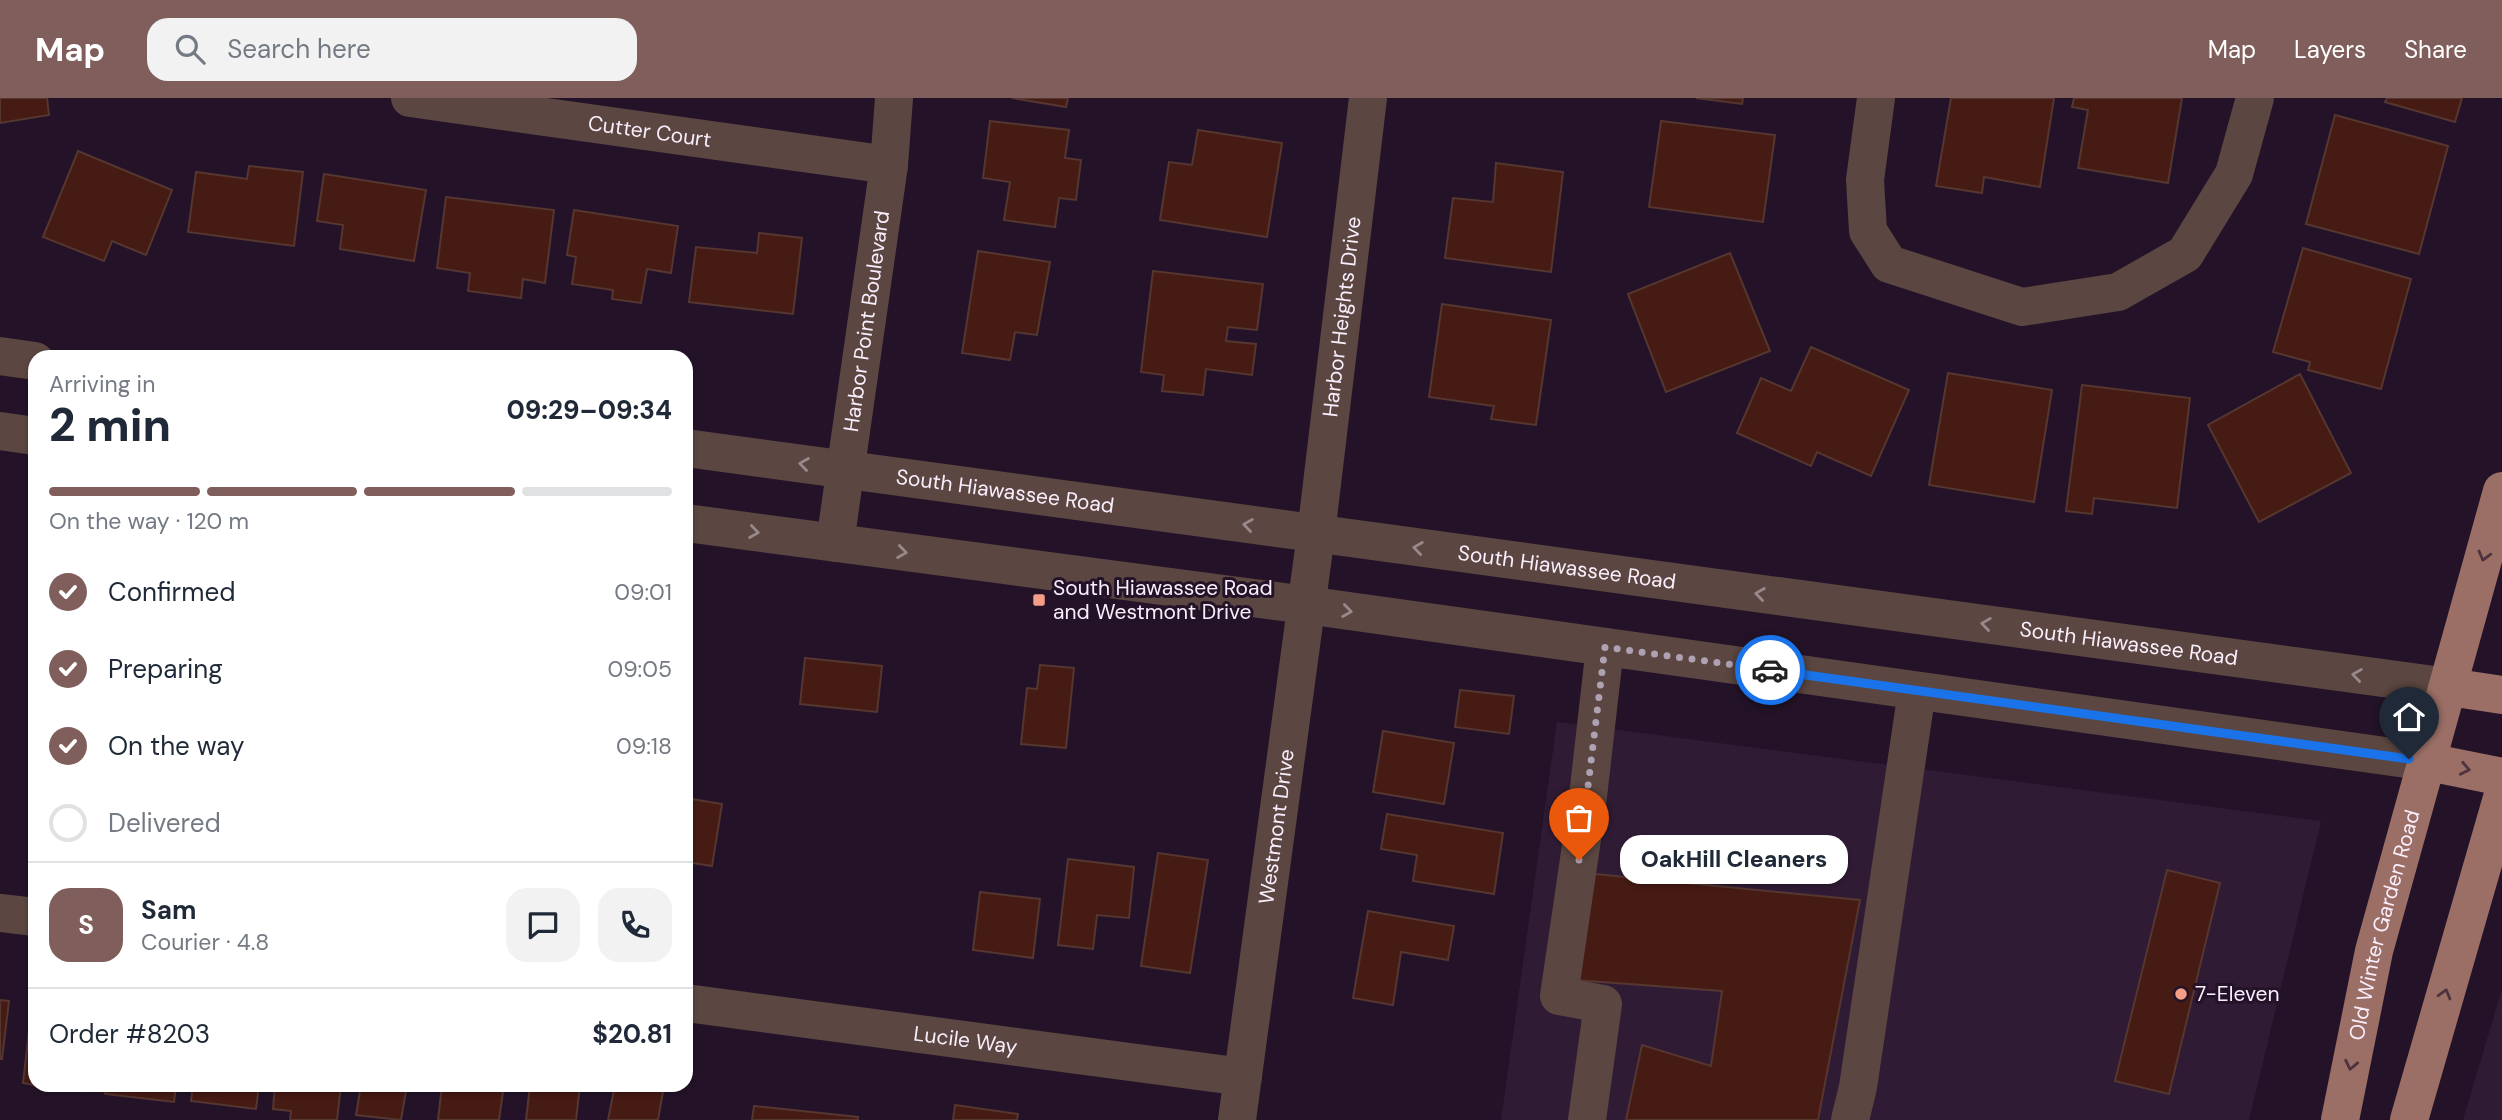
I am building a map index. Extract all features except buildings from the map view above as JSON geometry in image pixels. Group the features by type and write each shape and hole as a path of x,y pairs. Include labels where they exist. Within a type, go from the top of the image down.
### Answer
{"main road":[{"name":"Old Winter Garden Road","path":"2340,1120 2374,951 2502,491"},
{"path":"2449,687 2502,695"},
{"path":"2428,762 2502,777"},
{"path":"2409,1120 2502,798"}],"street":[{"name":"Cutter Court","path":"410,98 889,165"},
{"name":"Harbor Point Boulevard","path":"835,543 889,165 894,98"},
{"name":"Harbor Heights Drive","path":"1316,534 1368,98"},
{"path":"1876,98 1865,180 1868,231 1889,264 2022,306 2118,292 2185,254 2234,174 2255,98"},
{"path":"0,356 28,360"},
{"path":"0,431 28,435"},
{"name":"South Hiawassee Road","path":"693,449 2449,687"},
{"path":"693,524 1306,605 2428,762"},
{"name":"Westmont Drive","path":"1237,1120 1316,534"},
{"path":"1587,1120 1603,1004 1559,996 1587,805 1605,647"},
{"path":"1850,1120 1858,1087 1917,691"},
{"path":"0,913 28,916"},
{"name":"Lucile Way","path":"693,1004 1243,1077"}],"shaded area":[{"path":"1557,722 2321,821 2249,1120 1501,1120"},
{"path":"2502,989 2502,1120 2463,1120"}],"way so far":[{"path":"1579,860 1605,647 1770,670"}],"place":[{"name":"South Hiawassee Road and Westmont Drive","path":"1039,600"},
{"name":"OakHill Cleaners","path":"1579,860"},
{"name":"7-Eleven","path":"2181,994"}],"route":[{"path":"1770,670 2409,759"}]}
